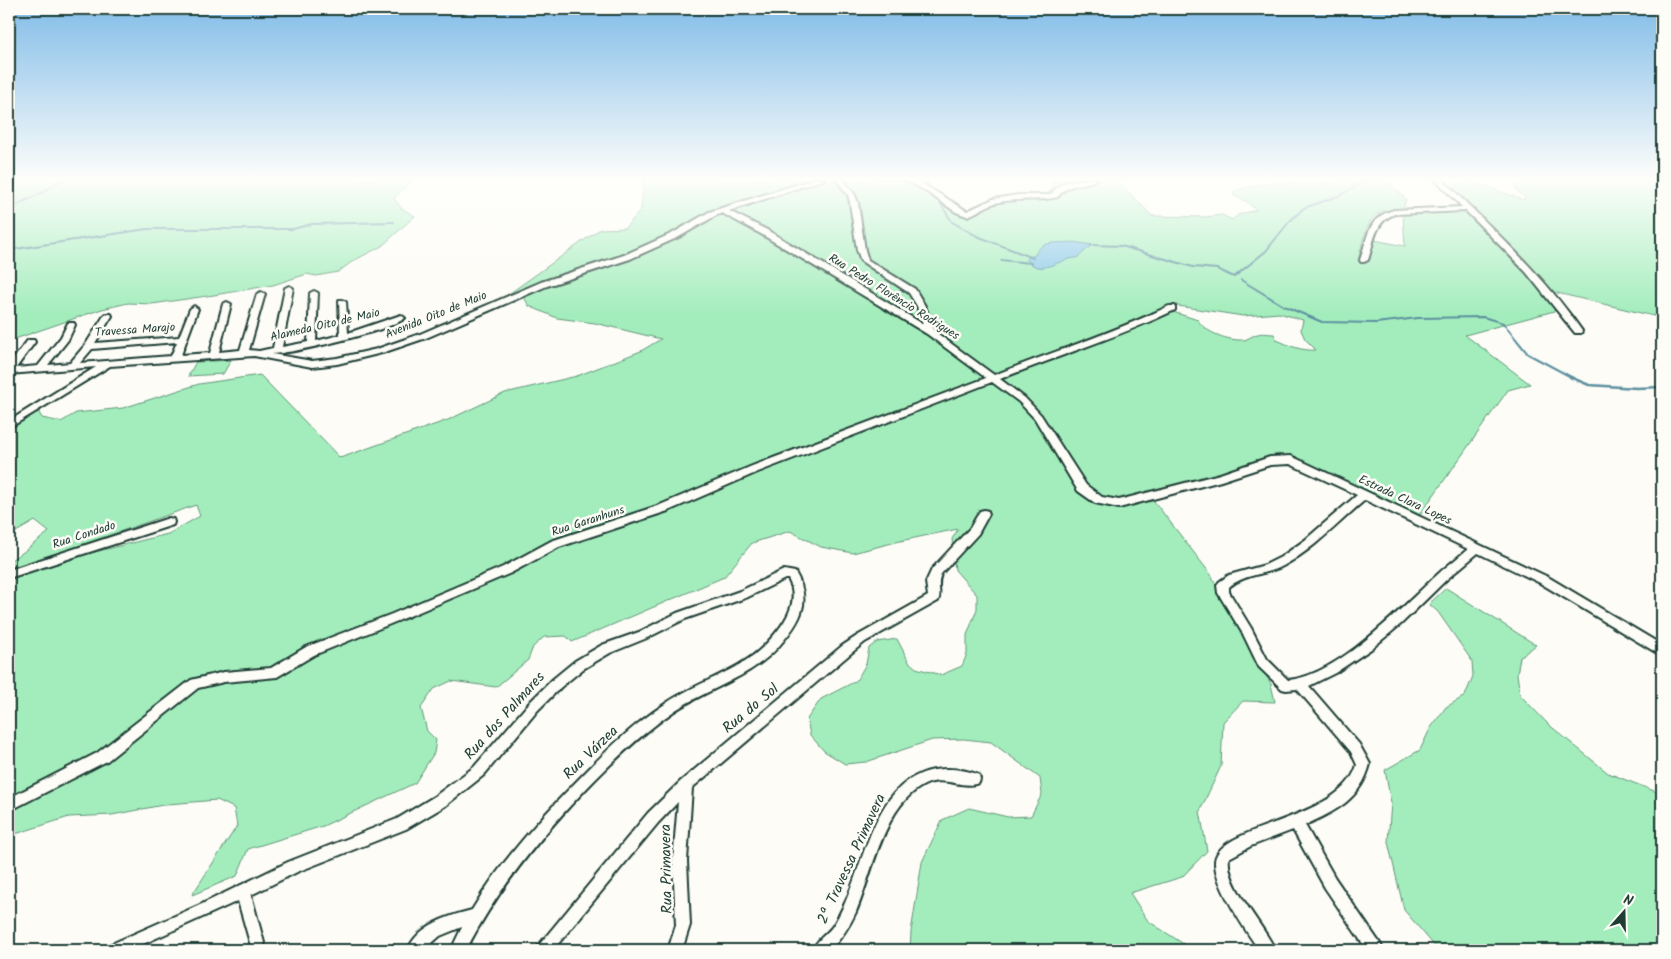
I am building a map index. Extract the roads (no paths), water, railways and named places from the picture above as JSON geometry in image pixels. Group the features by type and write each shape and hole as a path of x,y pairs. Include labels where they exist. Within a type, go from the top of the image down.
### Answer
{"street":[{"name":"Avenida Oito de Maio","path":"12,371 244,353 254,353 312,364 338,361 379,351 415,339 544,284 627,257 676,235 695,224"},
{"name":"Rua Pedro Florêncio Rodrigues","path":"747,224 930,332 1022,400 1031,408 1084,490 1099,500 1119,504"},
{"path":"858,224 863,256 870,265 912,291 921,306 930,332"},
{"path":"1364,260 1376,224"},
{"path":"1482,224 1544,286 1578,331"},
{"path":"277,351 289,288"},
{"path":"312,343 314,293"},
{"path":"244,353 261,294"},
{"path":"342,302 344,335"},
{"path":"214,355 227,304"},
{"name":"Rua Garanhuns","path":"9,805 102,757 126,740 194,684 224,677 272,672 310,651 507,570 555,544 664,508 755,470 991,378 1083,343 1137,325 1172,308"},
{"path":"175,358 194,309"},
{"path":"73,366 89,346 108,316"},
{"name":"Alameda Oito de Maio","path":"254,353 277,351 312,343 376,327 401,318"},
{"path":"40,369 65,338 71,325"},
{"name":"Travessa Marajo","path":"89,346 183,339"},
{"path":"9,376 31,342"},
{"path":"9,425 108,364"},
{"name":"Estrada Clara Lopes","path":"1119,504 1175,490 1280,459 1302,465 1544,580 1662,651"},
{"path":"1268,950 1233,893 1223,871 1221,859 1226,852 1245,842 1322,810 1347,794 1359,779 1364,764 1355,748 1294,685 1277,678 1262,663 1247,631 1224,593 1224,585 1234,579 1274,565 1294,552 1364,495"},
{"name":"Rua do Sol","path":"544,950 653,818 686,786 846,650 861,639 934,598 932,582 936,572 974,531 984,514"},
{"name":"Rua Condado","path":"10,572 169,522"},
{"path":"1294,685 1321,675 1382,633 1406,613 1441,578 1478,548"},
{"name":"Rua Várzea","path":"458,950 504,871 522,848 556,810 618,749 640,729 681,700 755,662 770,649 789,624 799,604 800,593 796,581 791,575 787,574"},
{"name":"Rua dos Palmares","path":"114,950 300,864 401,824 440,801 479,771 524,717 557,682 594,655 652,631 681,616 744,594 787,574"},
{"name":"2ª Travessa Primavera","path":"820,950 839,931 847,917 881,827 888,812 904,790 930,776 974,779"},
{"name":"Rua Primavera","path":"675,950 683,924 680,861 686,786"},
{"path":"1296,822 1330,883 1376,950"},
{"path":"243,892 259,950"},
{"path":"415,950 422,940 443,924 477,916"}],"water":[{"path":"1073,242 1092,245 1077,258 1050,266 1037,267 1026,258 1035,255 1046,244"}],"waterway":[{"path":"9,250 147,229 293,229 312,224 322,224"},
{"path":"955,224 977,236 1033,258"},
{"path":"1091,245 1121,246 1193,267 1217,269 1234,277 1266,251 1288,224"},
{"path":"1001,260 1031,263"},
{"path":"1241,280 1284,306 1322,322 1376,323 1418,318 1483,317 1503,323 1528,354 1573,378"},
{"path":"1570,377 1589,385 1637,388 1662,387"}]}
